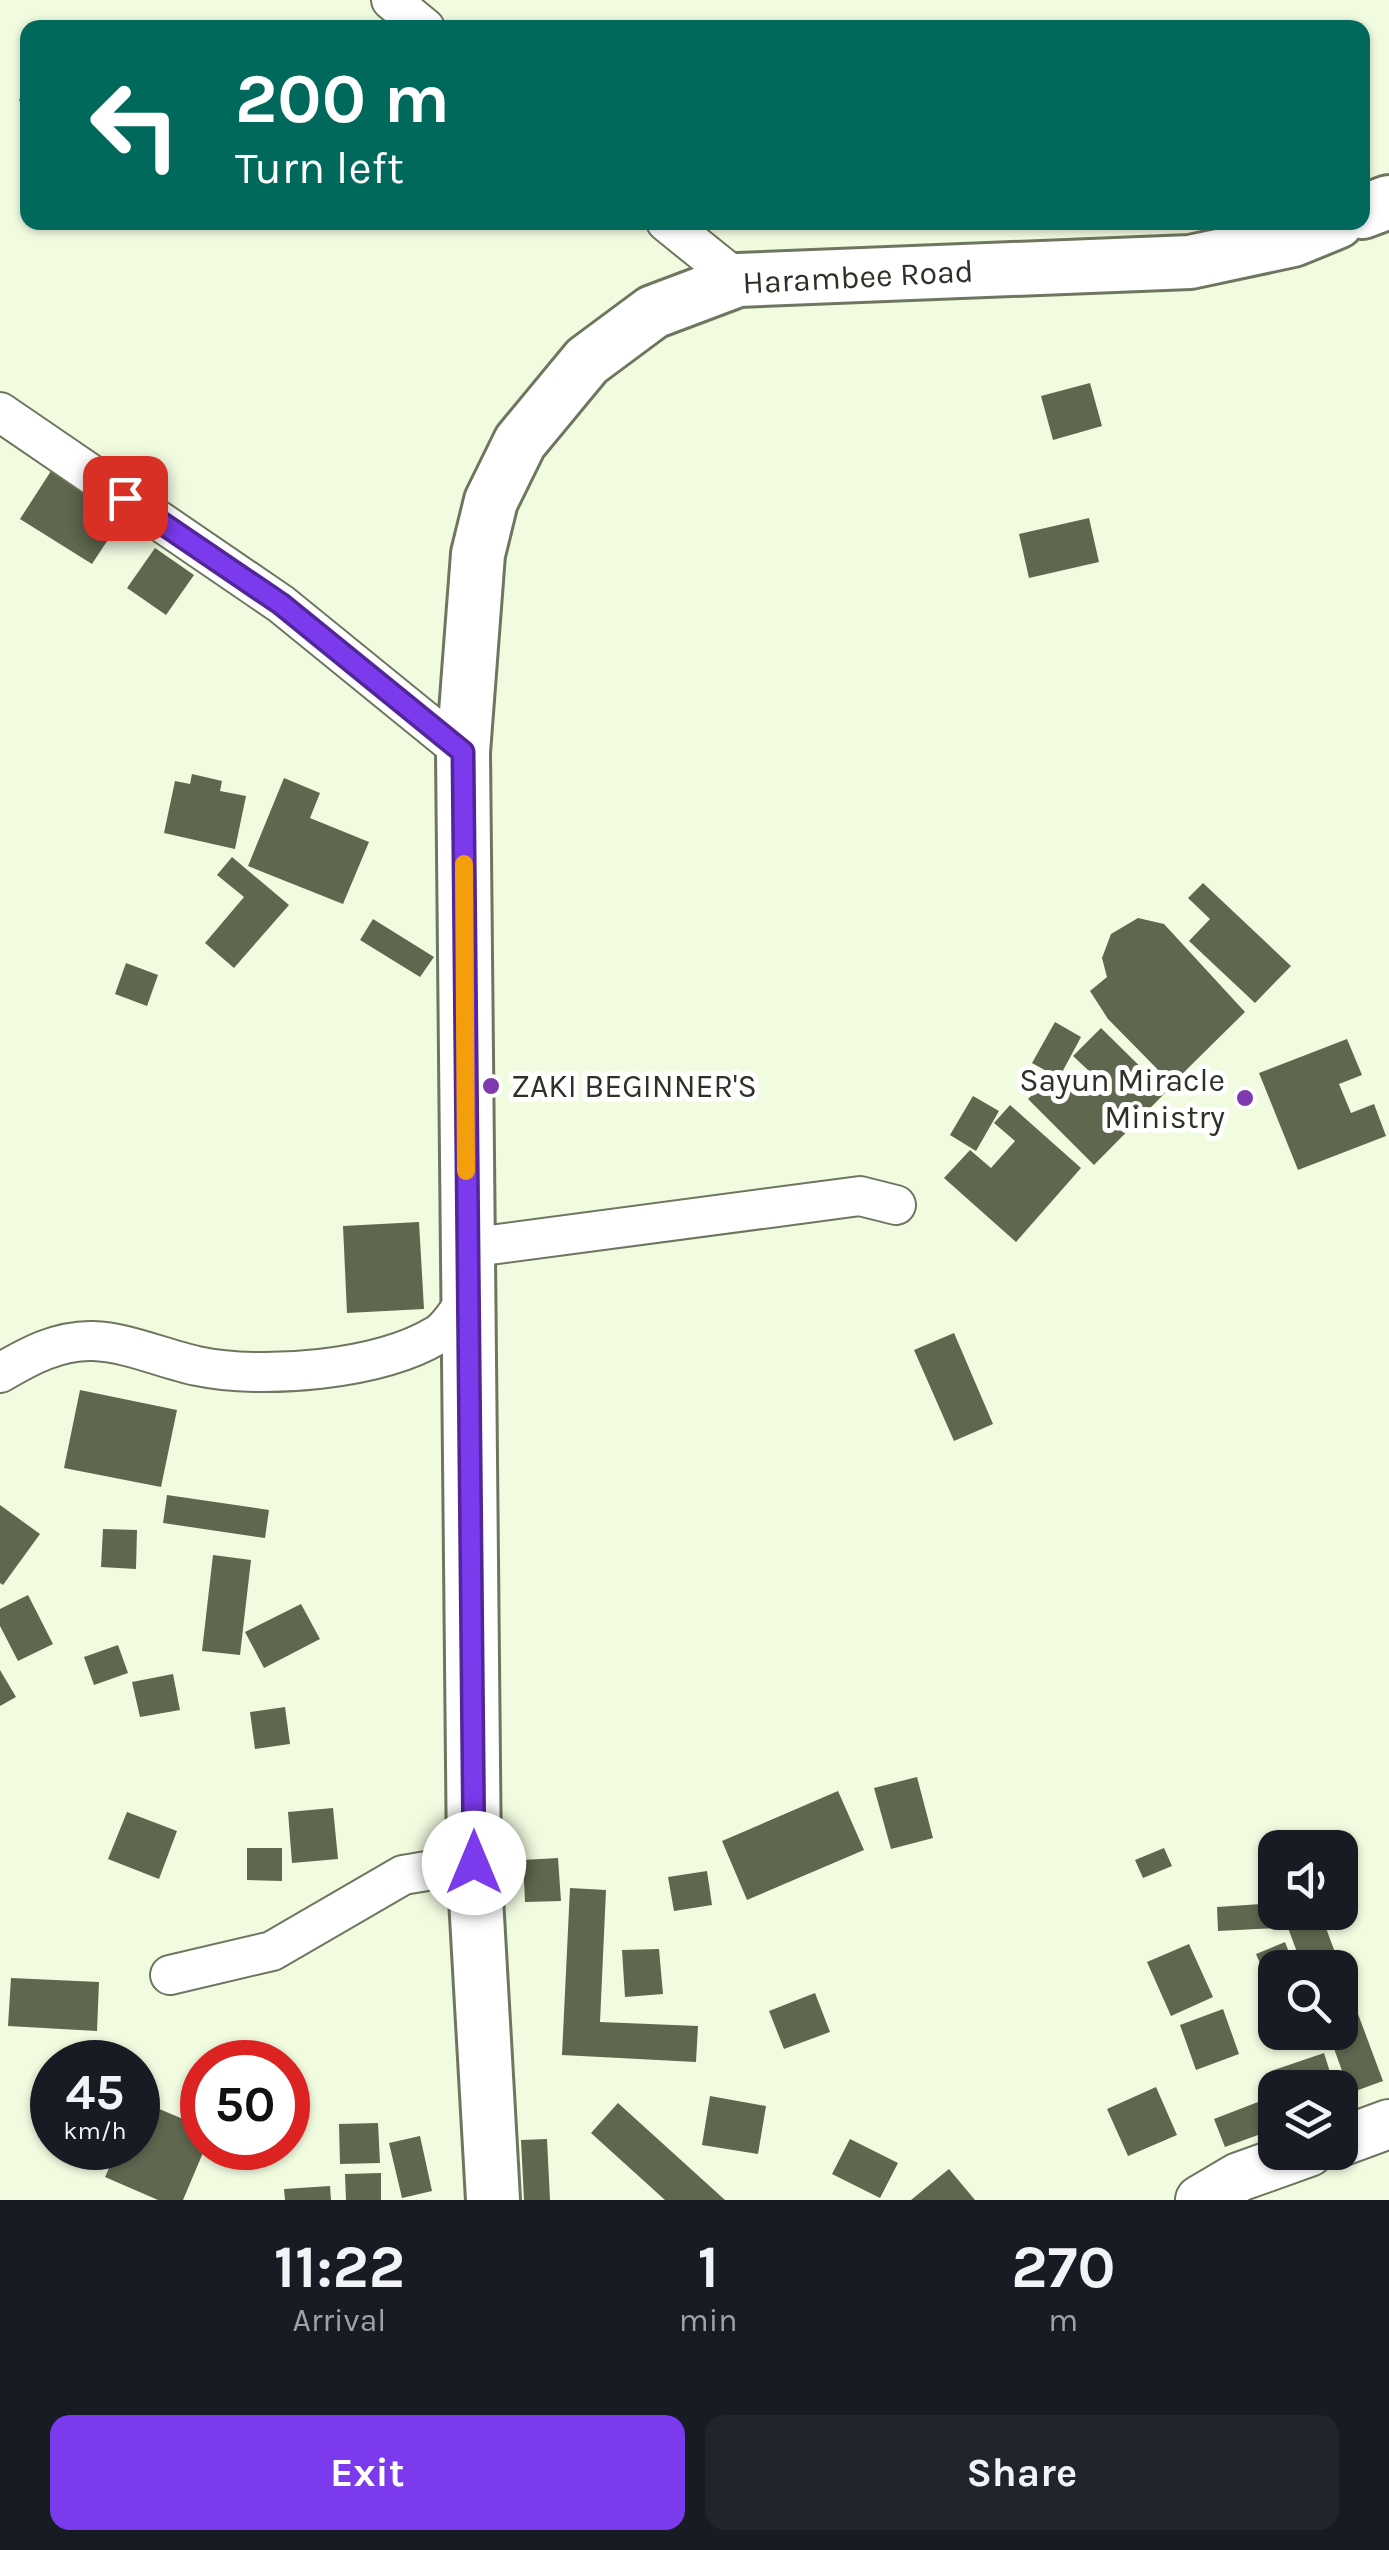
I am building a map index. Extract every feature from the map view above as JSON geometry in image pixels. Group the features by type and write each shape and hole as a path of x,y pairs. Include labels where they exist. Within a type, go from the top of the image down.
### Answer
{"main road":[{"name":"Harambee Road","path":"493,2200 474,1863 463,752 478,554 491,501 520,442 588,360 654,312 738,280 1190,262 1293,240 1317,230"}],"street":[{"path":"390,0 415,20"},
{"path":"676,230 738,280"},
{"path":"0,412 281,604 463,752"},
{"path":"467,1248 860,1196 896,1205"},
{"path":"0,1373 44,1348 93,1341 202,1367 272,1373 342,1363 403,1351 441,1333 467,1300"},
{"path":"170,1974 272,1951 402,1875 474,1863"},
{"path":"1358,2135 1389,2124"},
{"path":"1200,2200 1261,2170"}],"building":[{"path":"1090,383 1102,426 1053,440 1041,396"},
{"path":"51,471 123,517 92,564 20,519"},
{"path":"1089,518 1099,562 1029,578 1019,534"},
{"path":"155,548 194,575 166,615 127,588"},
{"path":"192,774 222,781 220,791 246,796 235,849 164,833 175,781 190,784"},
{"path":"284,778 320,793 310,818 369,842 343,904 248,866"},
{"path":"232,857 289,905 234,968 205,943 244,897 217,875"},
{"path":"1203,883 1291,966 1255,1003 1189,941 1210,919 1188,898"},
{"path":"1138,918 1164,924 1245,1012 1172,1084 1108,1019 1090,991 1107,977 1102,958 1111,934"},
{"path":"373,919 434,957 420,977 360,940"},
{"path":"126,963 158,975 147,1006 115,994"},
{"path":"1055,1022 1081,1037 1059,1078 1032,1063"},
{"path":"1101,1028 1166,1092 1094,1165 1028,1099 1051,1076 1067,1092 1089,1071 1073,1056"},
{"path":"1347,1039 1362,1075 1339,1084 1351,1113 1374,1104 1386,1136 1298,1170 1259,1073"},
{"path":"973,1096 999,1111 976,1151 950,1135"},
{"path":"1010,1105 1081,1168 1016,1242 944,1178 970,1150 991,1168 1015,1141 994,1123"},
{"path":"419,1222 424,1309 347,1313 343,1226"},
{"path":"954,1333 993,1424 954,1441 914,1350"},
{"path":"80,1390 177,1410 161,1487 64,1468"},
{"path":"167,1495 269,1510 265,1538 163,1523"},
{"path":"0,1505 40,1534 3,1585 0,1583"},
{"path":"103,1529 137,1530 136,1569 101,1567"},
{"path":"213,1555 251,1560 240,1655 202,1651"},
{"path":"28,1595 53,1644 18,1661 0,1626 0,1609"},
{"path":"301,1604 320,1639 264,1668 245,1632"},
{"path":"118,1645 128,1673 94,1685 84,1657"},
{"path":"0,1670 16,1697 0,1706"},
{"path":"173,1674 180,1710 140,1717 132,1682"},
{"path":"285,1707 290,1744 255,1749 250,1712"},
{"path":"917,1777 933,1838 891,1849 874,1788"},
{"path":"838,1791 864,1850 747,1900 722,1841"},
{"path":"333,1808 338,1859 292,1863 288,1812"},
{"path":"127,1812 177,1831 159,1879 108,1859"},
{"path":"247,1848 282,1848 282,1881 247,1880"},
{"path":"1164,1848 1172,1866 1143,1878 1135,1860"},
{"path":"558,1858 561,1901 525,1902 523,1860"},
{"path":"707,1871 712,1905 674,1911 668,1877"},
{"path":"570,1888 606,1890 600,2022 698,2026 696,2062 562,2055"},
{"path":"1258,1904 1258,1929 1218,1931 1217,1907"},
{"path":"1289,1930 1327,1930 1334,1950 1296,1950"},
{"path":"1285,1942 1288,1950 1266,1950"},
{"path":"1189,1944 1213,1997 1171,2016 1147,1962"},
{"path":"659,1949 663,1994 625,1997 622,1950"},
{"path":"11,1978 99,1982 97,2031 8,2026"},
{"path":"815,1993 830,2032 784,2049 769,2011"},
{"path":"1223,2009 1239,2054 1196,2070 1180,2025"},
{"path":"1358,2014 1383,2081 1358,2090 1358,2070 1342,2070 1334,2050 1358,2050"},
{"path":"1324,2053 1329,2070 1274,2070"},
{"path":"1156,2087 1177,2135 1128,2156 1107,2109"},
{"path":"710,2096 766,2106 758,2154 702,2145"},
{"path":"1258,2102 1258,2135 1225,2147 1214,2119"},
{"path":"618,2103 725,2200 665,2200 591,2133"},
{"path":"160,2109 180,2118 180,2170 196,2170 183,2200 158,2200 105,2177 108,2170 160,2170"},
{"path":"378,2123 380,2163 340,2164 339,2124"},
{"path":"420,2136 432,2191 402,2198 389,2143"},
{"path":"547,2139 550,2200 524,2200 521,2140"},
{"path":"850,2139 898,2163 880,2198 832,2174"},
{"path":"949,2169 975,2200 911,2200"},
{"path":"381,2173 381,2200 346,2200 345,2174"},
{"path":"330,2186 331,2200 285,2200 284,2189"}],"slow traffic":[{"path":"464,864 466,1171"}],"place":[{"name":"ZAKI BEGINNER'S","path":"491,1086"},
{"name":"Sayun Miracle Ministry","path":"1245,1098"}],"route":[{"path":"125,498 281,604 463,752 474,1863"}]}
